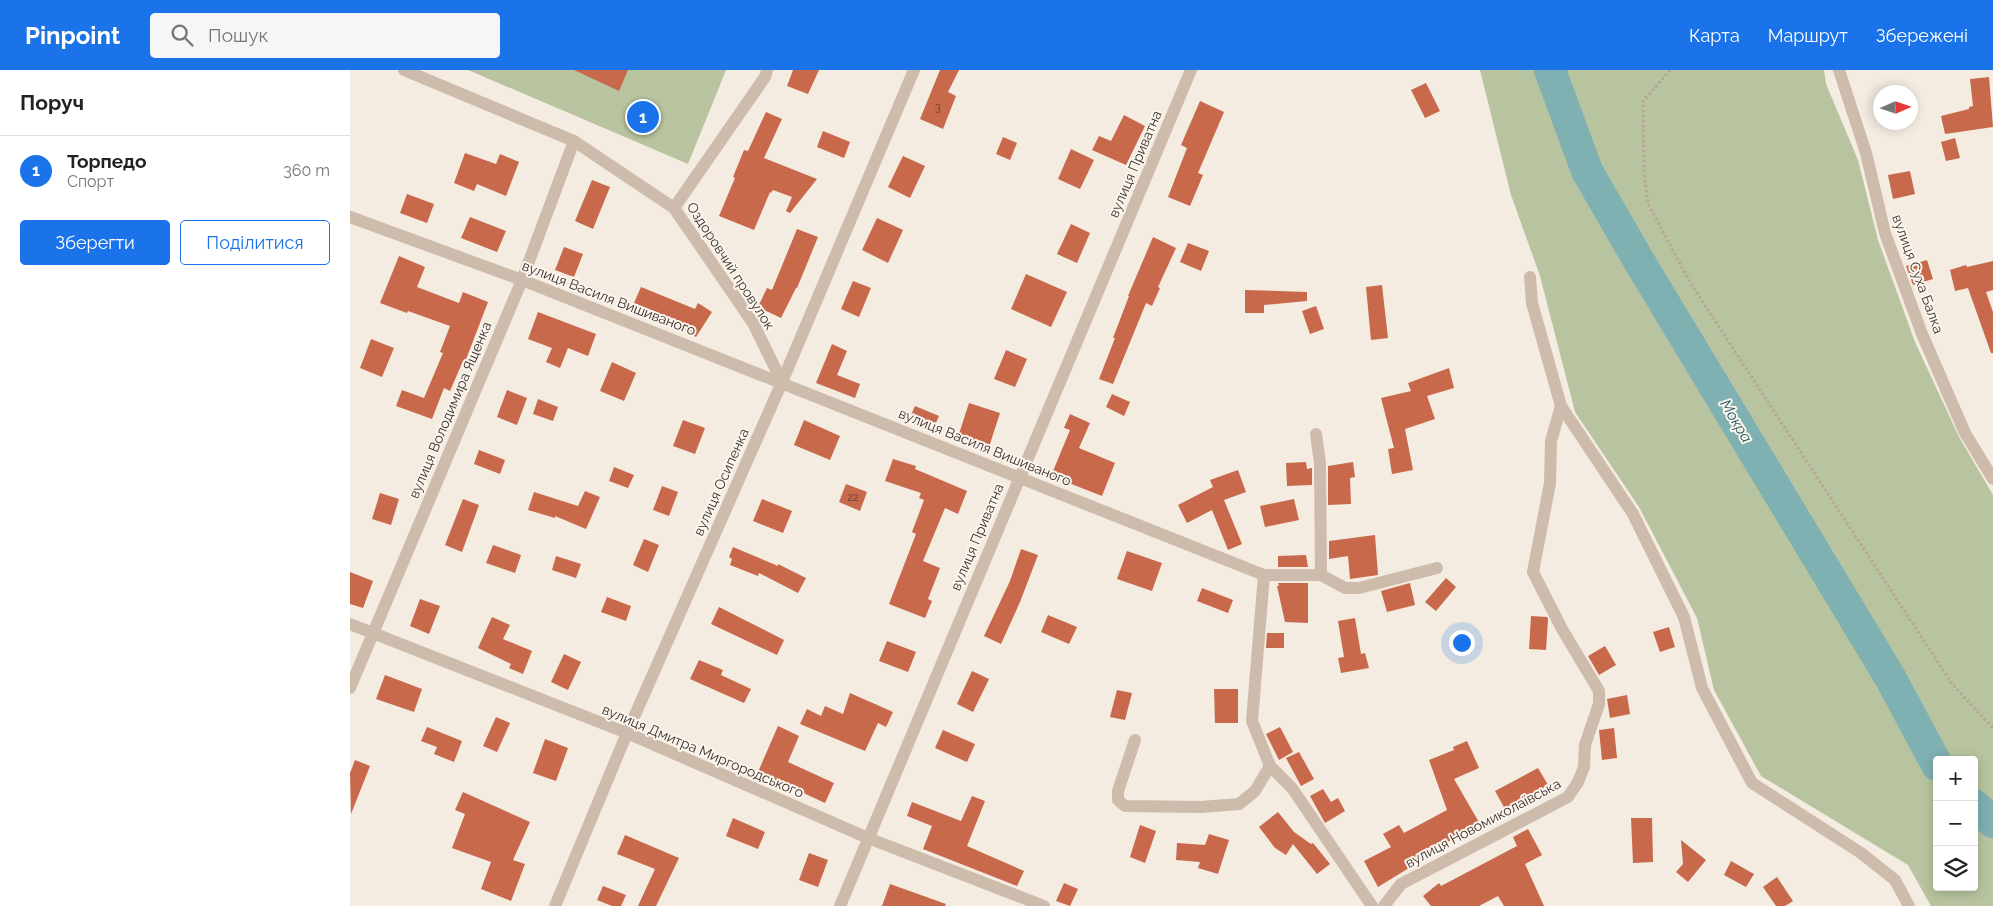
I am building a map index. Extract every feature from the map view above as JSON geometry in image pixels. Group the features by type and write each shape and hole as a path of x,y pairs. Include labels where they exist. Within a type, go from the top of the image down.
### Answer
{"street":[{"path":"404,70 574,141 674,208"},
{"name":"Оздоровчий провулок","path":"768,70 674,208 753,323 782,382"},
{"name":"вулиця Осипенка","path":"554,906 627,733 782,382 914,70"},
{"name":"вулиця Приватна","path":"840,906 1191,70"},
{"name":"вулиця Суха Балка","path":"1839,70 1866,153 1885,233 1922,334 1965,433 1993,479"},
{"name":"вулиця Володимира Ященка","path":"350,688 522,280 574,141"},
{"name":"вулиця Василя Вишиваного","path":"350,218 522,280 1264,575"},
{"path":"1530,277 1532,303 1562,406 1633,514 1684,617 1702,688 1752,783 1868,858 1895,880 1909,906"},
{"name":"вулиця Новомиколаївська","path":"1384,906 1401,884 1568,797 1578,782 1584,767 1585,746 1599,704 1599,691 1562,629 1533,572 1550,482 1551,440 1562,406"},
{"path":"1316,434 1320,462 1321,575"},
{"path":"1372,906 1292,788 1270,766 1252,721 1264,575 1321,575 1344,588 1359,588 1437,568"},
{"name":"вулиця Дмитра Миргородського","path":"350,624 627,733 868,838 1044,906"},
{"path":"1135,740 1118,791 1118,800 1125,806 1201,807 1238,804 1255,792 1270,766"}],"path":[{"path":"1670,70 1644,101 1644,171 1648,204 1691,284 1952,684 1993,728"}],"green space":[{"path":"468,70 726,70 688,164"},
{"path":"1480,70 1824,70 1826,84 1858,160 1878,240 1915,342 1959,437 1993,495 1993,906 1931,906 1908,865 1761,776 1714,690 1697,618 1639,507 1575,412 1540,276 1511,195"}],"building":[{"path":"574,70 628,70 619,91"},
{"path":"793,70 819,70 808,94 787,86"},
{"path":"940,70 959,70 948,92 956,96 943,129 920,119"},
{"path":"1989,77 1993,127 1945,134 1941,116 1969,109 1969,107 1973,106 1970,79"},
{"path":"1426,83 1440,111 1425,118 1411,90"},
{"path":"1200,101 1224,112 1198,173 1203,175 1190,206 1168,197 1187,148 1181,145"},
{"path":"766,112 782,119 764,158 817,179 790,213 786,211 792,197 773,190 770,192 754,230 719,216 735,178 733,177 744,150 748,151"},
{"path":"1124,115 1145,126 1126,165 1092,150 1099,136 1111,141"},
{"path":"823,131 850,142 844,158 817,147"},
{"path":"1003,137 1017,143 1010,160 996,154"},
{"path":"1955,138 1960,158 1946,161 1941,142"},
{"path":"1071,149 1094,160 1080,189 1058,179"},
{"path":"465,153 496,164 500,154 519,162 506,196 477,184 474,191 454,183"},
{"path":"903,156 925,166 910,198 888,187"},
{"path":"1910,171 1915,194 1893,199 1888,175"},
{"path":"592,180 610,187 593,229 575,221"},
{"path":"407,194 434,204 427,223 400,213"},
{"path":"470,217 506,231 497,252 461,238"},
{"path":"877,218 903,230 888,263 862,250"},
{"path":"1071,224 1090,233 1077,263 1057,254"},
{"path":"797,229 818,237 797,288 781,318 758,307 767,288 772,290"},
{"path":"1153,237 1176,248 1158,287 1160,288 1152,306 1146,303 1113,384 1099,379 1115,338 1113,338 1128,296"},
{"path":"1188,243 1209,251 1201,271 1180,262"},
{"path":"564,247 583,254 574,277 555,270"},
{"path":"399,256 425,267 417,287 459,303 463,292 488,302 465,362 463,361 450,391 444,388 432,419 396,406 402,390 424,398 443,353 440,352 450,326 380,303"},
{"path":"1927,260 1933,279 1913,285 1906,266"},
{"path":"1993,261 1993,290 1986,292 1993,312 1993,353 1991,353 1968,288 1955,291 1950,270 1966,265 1967,267"},
{"path":"1026,274 1067,292 1051,327 1011,309"},
{"path":"853,281 871,288 859,317 841,309"},
{"path":"1382,285 1388,338 1371,340 1366,287"},
{"path":"641,287 695,309 698,303 712,312 696,337 682,329 685,324 634,303"},
{"path":"1245,290 1307,292 1307,301 1264,305 1264,313 1245,313"},
{"path":"1316,306 1324,329 1310,334 1302,311"},
{"path":"538,312 596,334 588,356 568,348 560,368 546,362 552,348 528,339"},
{"path":"371,339 394,348 382,377 360,368"},
{"path":"832,344 847,351 837,375 860,384 855,398 816,383"},
{"path":"1006,350 1027,359 1015,387 994,379"},
{"path":"612,362 636,373 624,401 600,391"},
{"path":"1449,368 1454,388 1427,396 1435,419 1405,429 1413,470 1392,474 1388,449 1394,448 1381,398 1411,391 1408,383"},
{"path":"507,390 527,398 517,425 497,417"},
{"path":"1112,394 1130,402 1124,416 1106,407"},
{"path":"538,399 558,407 553,421 533,414"},
{"path":"969,403 1000,413 989,447 958,437"},
{"path":"915,406 939,416 932,432 908,422"},
{"path":"1070,414 1090,423 1079,448 1115,463 1102,496 1051,476 1070,430 1064,428"},
{"path":"683,420 705,428 695,454 673,446"},
{"path":"804,420 840,436 830,460 794,445"},
{"path":"479,450 505,460 500,474 474,464"},
{"path":"893,459 916,466 915,469 967,491 958,514 945,508 923,561 940,568 928,599 932,601 925,618 889,604 916,534 912,532 924,500 919,498 921,493 885,481"},
{"path":"1306,462 1307,469 1312,468 1312,485 1287,486 1286,463"},
{"path":"1353,462 1355,477 1350,478 1351,504 1328,505 1328,466"},
{"path":"614,467 634,475 628,488 609,481"},
{"path":"1238,470 1246,492 1224,500 1242,544 1228,550 1212,510 1187,523 1178,505 1213,487 1210,480"},
{"path":"846,484 867,492 860,511 839,502"},
{"path":"662,486 678,492 669,516 653,510"},
{"path":"585,491 600,497 586,529 555,516 555,518 528,510 534,492 578,506"},
{"path":"380,493 399,499 391,525 372,519"},
{"path":"463,499 479,505 462,552 445,545"},
{"path":"762,499 792,511 783,533 753,521"},
{"path":"1294,499 1299,520 1265,527 1260,506"},
{"path":"1375,535 1378,575 1350,579 1348,556 1329,559 1329,541"},
{"path":"644,539 659,545 648,572 633,565"},
{"path":"493,545 521,555 515,573 486,563"},
{"path":"733,547 778,566 778,564 806,578 798,593 759,573 758,576 730,565 732,559 729,557"},
{"path":"1021,549 1038,555 1001,644 984,636 1010,581"},
{"path":"1127,551 1162,563 1152,591 1117,579"},
{"path":"1306,555 1308,567 1278,567 1278,556"},
{"path":"556,556 581,564 576,578 552,570"},
{"path":"350,572 373,581 363,608 350,604"},
{"path":"1446,578 1456,587 1436,611 1425,602"},
{"path":"1278,583 1308,583 1308,623 1285,622 1277,586 1279,586"},
{"path":"1410,583 1415,605 1387,612 1381,591"},
{"path":"1202,588 1233,600 1228,613 1197,601"},
{"path":"607,597 631,606 626,621 601,612"},
{"path":"420,599 440,606 429,634 410,626"},
{"path":"719,607 784,640 777,655 711,624"},
{"path":"1048,615 1077,627 1069,644 1041,632"},
{"path":"1531,616 1547,617 1548,619 1546,650 1529,649"},
{"path":"492,617 510,625 503,639 532,651 523,674 509,668 511,664 478,648"},
{"path":"1355,618 1361,654 1365,653 1369,668 1341,673 1338,658 1344,657 1338,621"},
{"path":"1669,627 1675,647 1660,652 1653,632"},
{"path":"1267,633 1284,633 1284,648 1266,648"},
{"path":"887,641 916,652 908,672 879,661"},
{"path":"1605,646 1616,665 1599,675 1588,656"},
{"path":"564,654 581,662 568,690 551,682"},
{"path":"699,660 723,670 721,675 751,689 744,703 690,679"},
{"path":"972,671 989,679 973,712 957,704"},
{"path":"385,675 422,689 414,712 376,699"},
{"path":"1214,689 1238,689 1238,723 1215,723"},
{"path":"1117,690 1132,693 1125,720 1110,717"},
{"path":"850,693 893,712 886,727 878,723 865,751 800,724 807,709 821,716 825,706 843,714"},
{"path":"1627,695 1630,714 1610,718 1607,699"},
{"path":"496,717 510,723 497,752 483,746"},
{"path":"778,726 799,736 788,762 834,783 825,803 758,772"},
{"path":"427,727 462,741 454,762 434,754 437,747 421,741"},
{"path":"1280,727 1293,752 1279,760 1266,734"},
{"path":"1614,728 1617,758 1602,760 1599,730"},
{"path":"943,730 975,744 967,762 935,748"},
{"path":"545,739 568,748 556,781 533,773"},
{"path":"1467,741 1479,768 1454,779 1480,824 1419,858 1407,866 1409,868 1378,887 1364,861 1391,847 1383,834 1399,825 1404,833 1447,810 1429,760 1454,750 1453,747"},
{"path":"1299,752 1314,779 1301,786 1286,758"},
{"path":"355,760 370,766 351,814 350,773"},
{"path":"1538,768 1548,785 1505,809 1495,791"},
{"path":"1323,789 1331,802 1338,798 1345,811 1325,823 1310,796"},
{"path":"463,792 530,822 513,860 525,864 511,901 481,889 491,862 452,848 465,814 455,810"},
{"path":"972,796 985,801 967,846 1024,871 1017,886 923,849 932,826 907,816 912,802 961,821"},
{"path":"1278,812 1294,832 1311,844 1313,843 1330,864 1317,874 1293,844 1286,855 1275,848 1259,827"},
{"path":"733,818 765,832 758,849 726,836"},
{"path":"1631,818 1652,818 1653,862 1633,863"},
{"path":"1140,825 1156,831 1145,863 1130,857"},
{"path":"1528,829 1542,855 1525,864 1544,906 1504,906 1498,896 1479,906 1431,906 1423,896 1439,883 1441,886 1517,846 1513,837"},
{"path":"1209,834 1229,840 1218,874 1198,868 1200,862 1176,860 1177,843 1205,845"},
{"path":"625,835 679,858 656,906 638,906 655,869 617,854"},
{"path":"1681,840 1706,860 1688,882 1676,872 1683,864"},
{"path":"809,853 828,860 818,887 799,880"},
{"path":"1731,861 1754,874 1746,887 1724,875"},
{"path":"1777,877 1793,901 1785,906 1776,906 1763,887"},
{"path":"1064,883 1078,889 1070,906 1056,901"},
{"path":"890,884 946,904 945,906 882,906"},
{"path":"603,886 626,895 621,906 612,906 597,900"}],"waterway":[{"name":"Мокра","path":"1550,70 1587,171 1639,261 1891,679 1933,758"},
{"name":"Мокра","path":"1978,809 1993,822"}],"place":[{"name":"Торпедо","path":"643,117"}]}
